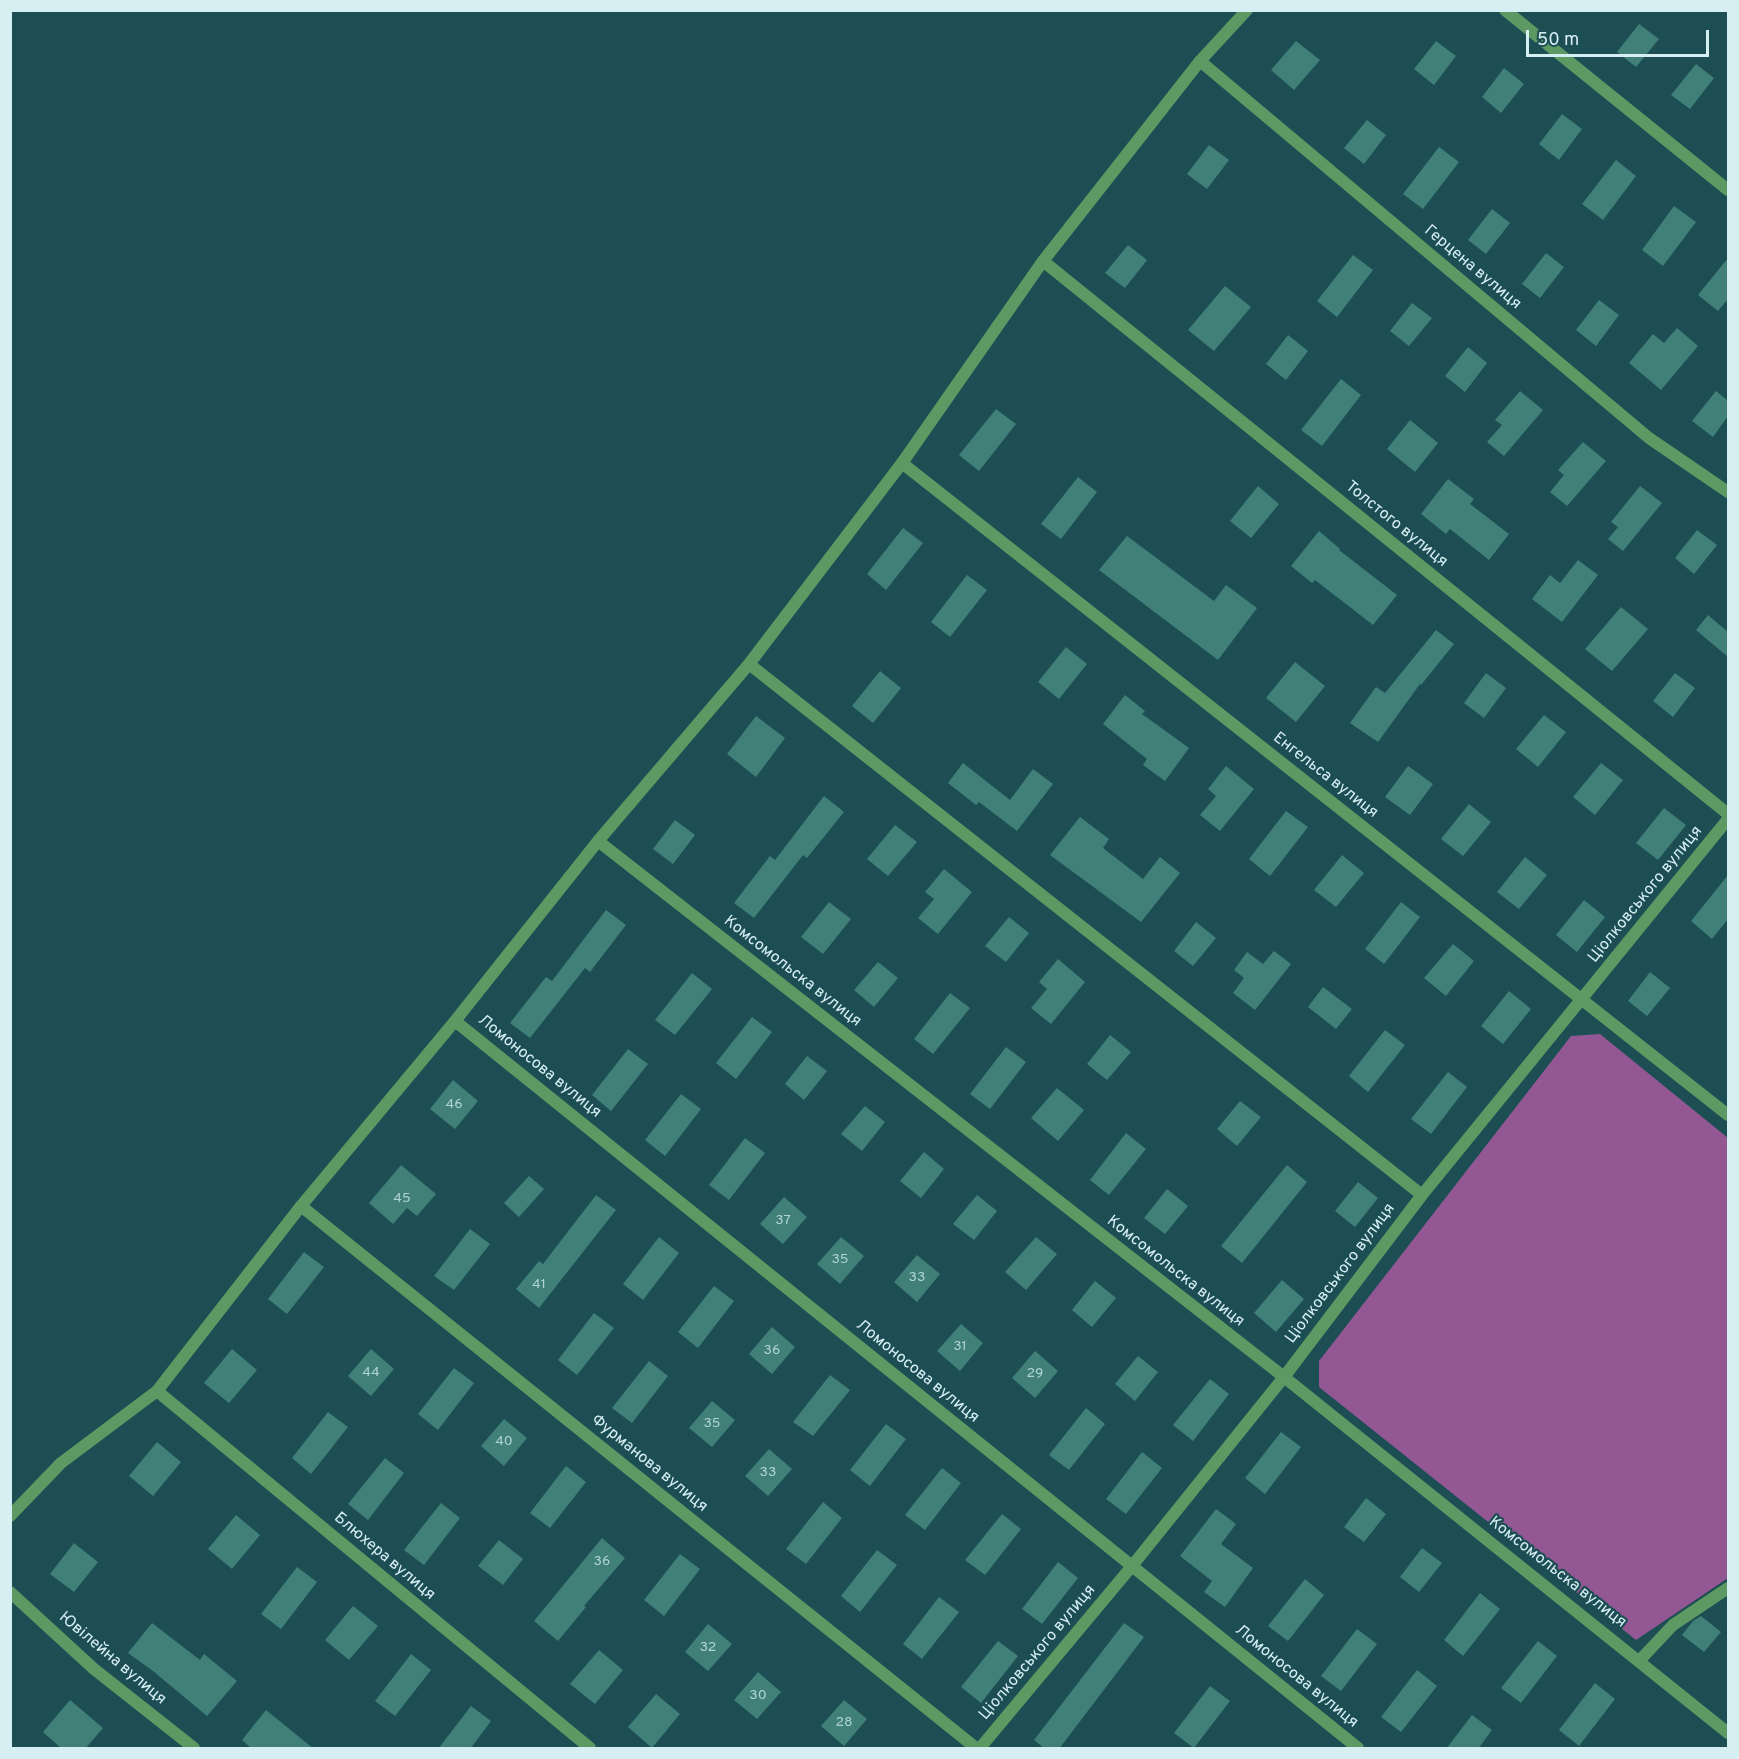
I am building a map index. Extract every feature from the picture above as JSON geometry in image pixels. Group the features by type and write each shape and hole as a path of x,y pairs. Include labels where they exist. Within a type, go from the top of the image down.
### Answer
{"street":[{"path":"10,1516 61,1463 157,1391 301,1206 455,1021 598,841 749,664 902,463 1043,261 1200,61 1247,10"},
{"path":"1505,10 1728,190"},
{"name":"Герцена вулиця","path":"1200,61 1649,438 1728,492"},
{"name":"Толстого вулиця","path":"1043,261 1728,814"},
{"name":"Енгельса вулиця","path":"902,463 1728,1115"},
{"path":"749,664 1422,1195"},
{"name":"Ціолковського вулиця","path":"978,1749 1132,1566 1284,1377 1422,1195 1728,819"},
{"name":"Комсомольска вулиця","path":"598,841 1284,1377 1640,1660 1728,1733"},
{"name":"Ломоносова вулиця","path":"455,1021 1358,1749"},
{"name":"Фурманова вулиця","path":"301,1206 978,1749"},
{"name":"Блюхера вулиця","path":"157,1391 590,1749"},
{"path":"1640,1660 1673,1625 1728,1588"},
{"name":"Ювілейна вулиця","path":"10,1592 94,1669 194,1749"}],"shaded area":[{"path":"1600,1034 1728,1138 1728,1578 1636,1640 1319,1387 1319,1361 1571,1036"}],"building":[{"path":"1639,24 1659,39 1636,67 1617,52"},
{"path":"1296,41 1320,60 1294,90 1271,70"},
{"path":"1436,41 1456,56 1434,85 1414,69"},
{"path":"1696,64 1714,78 1690,109 1671,95"},
{"path":"1504,68 1524,84 1501,113 1482,97"},
{"path":"1562,114 1582,129 1559,160 1539,144"},
{"path":"1367,120 1386,135 1364,164 1344,148"},
{"path":"1209,145 1229,160 1207,189 1187,174"},
{"path":"1439,147 1459,162 1423,209 1403,194"},
{"path":"1616,160 1636,176 1603,220 1582,204"},
{"path":"1674,206 1696,222 1663,266 1642,250"},
{"path":"1492,209 1510,223 1486,254 1468,240"},
{"path":"1128,245 1147,260 1125,288 1105,273"},
{"path":"1546,253 1564,267 1540,298 1522,284"},
{"path":"1353,255 1373,270 1337,317 1317,301"},
{"path":"1728,258 1728,299 1718,311 1698,295"},
{"path":"1225,286 1251,307 1214,351 1188,330"},
{"path":"1599,300 1619,315 1596,346 1576,330"},
{"path":"1412,303 1432,318 1409,346 1390,331"},
{"path":"1677,328 1698,346 1661,390 1629,363 1653,334 1664,343"},
{"path":"1288,335 1308,351 1286,380 1266,364"},
{"path":"1468,347 1487,363 1465,392 1445,376"},
{"path":"1341,379 1361,395 1322,446 1301,430"},
{"path":"1520,391 1543,410 1504,456 1487,442 1502,425 1495,420"},
{"path":"1716,391 1728,401 1728,416 1713,437 1692,421"},
{"path":"996,409 1016,424 979,471 959,455"},
{"path":"1410,420 1438,443 1415,472 1387,449"},
{"path":"1583,442 1606,461 1567,506 1550,492 1564,475 1558,470"},
{"path":"1078,477 1097,492 1061,539 1041,524"},
{"path":"1448,479 1474,499 1470,504 1509,534 1489,560 1450,529 1446,534 1421,514"},
{"path":"1258,486 1279,504 1251,538 1230,521"},
{"path":"1640,486 1662,503 1623,551 1608,539 1618,527 1611,522"},
{"path":"903,528 923,543 886,590 867,574"},
{"path":"1697,530 1717,545 1694,574 1675,558"},
{"path":"1319,531 1339,550 1397,595 1373,625 1315,580 1312,583 1291,566"},
{"path":"1127,536 1214,601 1226,585 1257,608 1218,660 1099,570"},
{"path":"1578,560 1598,575 1562,622 1532,599 1550,575 1560,583"},
{"path":"967,575 987,590 950,637 931,622"},
{"path":"1621,607 1648,629 1612,671 1585,649"},
{"path":"1708,615 1728,632 1728,657 1696,630"},
{"path":"1436,630 1454,644 1420,684 1378,742 1350,723 1376,687 1385,693"},
{"path":"1066,647 1087,664 1059,699 1038,682"},
{"path":"1295,662 1325,686 1296,722 1266,698"},
{"path":"880,671 901,688 873,723 852,706"},
{"path":"1486,673 1506,688 1484,718 1464,703"},
{"path":"1675,673 1695,688 1673,717 1653,701"},
{"path":"1125,695 1145,711 1142,714 1189,748 1165,781 1143,765 1147,759 1103,724"},
{"path":"1544,715 1566,732 1538,767 1516,749"},
{"path":"756,716 785,738 756,777 727,754"},
{"path":"963,763 1010,800 1033,769 1053,784 1017,831 979,802 976,805 948,783"},
{"path":"1601,763 1623,780 1595,815 1573,797"},
{"path":"1226,766 1254,789 1220,831 1200,815 1216,796 1208,789"},
{"path":"1408,766 1433,784 1410,815 1385,797"},
{"path":"824,796 844,812 807,858 803,855 754,918 734,903 770,856 775,860"},
{"path":"1469,804 1491,822 1463,856 1441,839"},
{"path":"1664,808 1686,825 1658,860 1636,843"},
{"path":"1286,811 1308,827 1270,876 1249,859"},
{"path":"1080,817 1109,839 1103,848 1143,879 1160,857 1180,873 1141,922 1050,855"},
{"path":"675,820 695,835 673,864 653,849"},
{"path":"895,825 917,842 888,876 867,859"},
{"path":"1342,855 1364,873 1336,907 1314,890"},
{"path":"1525,857 1547,875 1519,909 1497,892"},
{"path":"944,869 972,892 938,934 918,918 934,899 925,892"},
{"path":"1728,875 1728,919 1712,939 1691,921"},
{"path":"1584,900 1605,917 1577,952 1556,935"},
{"path":"829,902 851,919 823,954 801,937"},
{"path":"1401,902 1420,917 1384,964 1365,949"},
{"path":"606,910 626,925 590,972 585,968 530,1038 510,1023 546,977 552,981"},
{"path":"1009,917 1029,933 1006,962 985,946"},
{"path":"1196,922 1216,938 1193,966 1174,951"},
{"path":"1453,944 1474,961 1446,996 1424,978"},
{"path":"1274,951 1291,964 1255,1010 1233,993 1244,978 1234,970 1247,952 1263,964"},
{"path":"1058,959 1085,982 1051,1024 1031,1008 1047,989 1039,982"},
{"path":"878,962 898,978 874,1007 854,990"},
{"path":"1650,972 1670,988 1647,1016 1628,1001"},
{"path":"692,973 712,989 675,1035 655,1020"},
{"path":"1323,987 1352,1009 1336,1029 1308,1007"},
{"path":"1509,991 1531,1009 1503,1044 1481,1026"},
{"path":"950,993 970,1008 933,1054 914,1039"},
{"path":"752,1017 772,1032 736,1079 716,1063"},
{"path":"1385,1030 1405,1045 1368,1092 1349,1076"},
{"path":"1110,1035 1131,1052 1107,1080 1087,1064"},
{"path":"1006,1047 1026,1062 990,1109 970,1094"},
{"path":"628,1049 648,1064 611,1111 592,1095"},
{"path":"807,1056 827,1071 804,1100 785,1084"},
{"path":"1448,1072 1467,1087 1431,1134 1411,1119"},
{"path":"453,1080 478,1101 455,1129 430,1109"},
{"path":"1057,1088 1084,1110 1058,1141 1031,1118"},
{"path":"681,1094 701,1109 665,1156 645,1140"},
{"path":"1240,1101 1261,1117 1237,1146 1217,1129"},
{"path":"865,1106 885,1122 862,1151 841,1134"},
{"path":"1126,1133 1146,1149 1109,1195 1090,1180"},
{"path":"745,1138 765,1153 729,1200 709,1185"},
{"path":"924,1152 944,1169 921,1198 900,1181"},
{"path":"401,1165 436,1194 417,1216 407,1208 393,1224 369,1203"},
{"path":"1287,1165 1307,1182 1242,1263 1221,1246"},
{"path":"529,1176 544,1189 519,1217 504,1203"},
{"path":"1358,1182 1378,1198 1355,1227 1335,1211"},
{"path":"1167,1189 1188,1206 1165,1234 1144,1218"},
{"path":"596,1195 616,1210 539,1308 516,1289 539,1261 543,1264"},
{"path":"977,1195 997,1211 974,1240 953,1224"},
{"path":"784,1197 807,1217 783,1244 760,1224"},
{"path":"470,1229 490,1244 454,1290 434,1276"},
{"path":"659,1237 679,1253 643,1300 623,1284"},
{"path":"841,1237 864,1256 840,1284 817,1264"},
{"path":"1036,1237 1057,1254 1026,1290 1005,1272"},
{"path":"304,1252 324,1267 287,1314 268,1299"},
{"path":"917,1255 940,1274 917,1302 894,1282"},
{"path":"1282,1280 1304,1299 1276,1332 1254,1313"},
{"path":"1095,1281 1116,1298 1092,1327 1072,1310"},
{"path":"714,1286 734,1301 698,1348 678,1332"},
{"path":"594,1313 614,1328 577,1375 558,1360"},
{"path":"961,1324 983,1343 960,1371 937,1351"},
{"path":"772,1327 795,1347 772,1374 749,1354"},
{"path":"232,1349 257,1370 229,1403 204,1383"},
{"path":"371,1349 394,1369 371,1396 348,1376"},
{"path":"1035,1351 1058,1371 1035,1398 1012,1378"},
{"path":"1138,1356 1158,1372 1135,1401 1115,1384"},
{"path":"649,1361 668,1376 632,1423 612,1408"},
{"path":"454,1368 474,1383 438,1430 418,1414"},
{"path":"830,1375 850,1390 813,1436 793,1422"},
{"path":"1210,1379 1229,1394 1193,1441 1173,1425"},
{"path":"712,1401 735,1420 712,1447 689,1428"},
{"path":"1086,1408 1105,1424 1069,1470 1049,1455"},
{"path":"328,1412 348,1427 311,1474 292,1458"},
{"path":"504,1419 527,1438 504,1466 481,1446"},
{"path":"886,1424 906,1439 870,1486 850,1470"},
{"path":"1281,1432 1301,1447 1265,1494 1245,1478"},
{"path":"157,1442 181,1462 153,1496 129,1476"},
{"path":"769,1449 792,1469 768,1496 745,1476"},
{"path":"1142,1452 1162,1468 1126,1514 1106,1499"},
{"path":"385,1458 404,1473 368,1520 348,1504"},
{"path":"566,1466 586,1482 550,1528 530,1513"},
{"path":"942,1468 961,1483 925,1530 905,1515"},
{"path":"1366,1498 1386,1514 1364,1542 1344,1527"},
{"path":"823,1502 842,1518 806,1564 786,1549"},
{"path":"441,1503 460,1518 424,1565 404,1550"},
{"path":"1216,1509 1236,1524 1221,1544 1253,1568 1225,1607 1204,1592 1212,1581 1180,1556"},
{"path":"1002,1514 1021,1529 985,1575 965,1560"},
{"path":"236,1515 260,1535 232,1569 208,1549"},
{"path":"602,1538 625,1558 558,1641 534,1621"},
{"path":"499,1540 523,1559 503,1585 478,1566"},
{"path":"74,1543 98,1562 74,1592 50,1574"},
{"path":"1422,1548 1442,1563 1419,1592 1400,1577"},
{"path":"877,1550 897,1565 860,1612 841,1596"},
{"path":"680,1554 700,1569 664,1616 644,1600"},
{"path":"1058,1562 1078,1578 1042,1624 1022,1609"},
{"path":"297,1567 317,1582 281,1629 261,1614"},
{"path":"1305,1579 1324,1595 1288,1641 1268,1626"},
{"path":"1480,1593 1500,1609 1463,1656 1444,1640"},
{"path":"939,1597 959,1612 922,1659 903,1644"},
{"path":"353,1606 378,1626 349,1660 325,1640"},
{"path":"1701,1616 1721,1632 1704,1652 1682,1635 1693,1621"},
{"path":"152,1623 200,1660 204,1654 237,1681 207,1716 128,1653"},
{"path":"1124,1623 1144,1637 1059,1749 1045,1749 1034,1740"},
{"path":"708,1624 732,1644 708,1671 685,1652"},
{"path":"1357,1629 1377,1644 1341,1691 1321,1676"},
{"path":"998,1641 1018,1656 981,1703 961,1687"},
{"path":"1538,1641 1557,1656 1521,1703 1501,1688"},
{"path":"599,1650 623,1670 595,1704 570,1684"},
{"path":"411,1654 431,1670 395,1716 375,1701"},
{"path":"1417,1670 1437,1686 1401,1732 1381,1717"},
{"path":"758,1672 781,1692 757,1719 734,1700"},
{"path":"1595,1683 1615,1699 1579,1746 1559,1730"},
{"path":"1210,1686 1230,1701 1194,1748 1174,1733"},
{"path":"656,1694 680,1714 652,1748 628,1727"},
{"path":"70,1700 103,1728 85,1749 62,1749 43,1732"},
{"path":"844,1700 867,1719 844,1746 821,1726"},
{"path":"471,1706 491,1721 470,1749 438,1749"},
{"path":"266,1710 314,1749 252,1749 242,1740"},
{"path":"1472,1715 1492,1730 1478,1749 1446,1749"}]}
